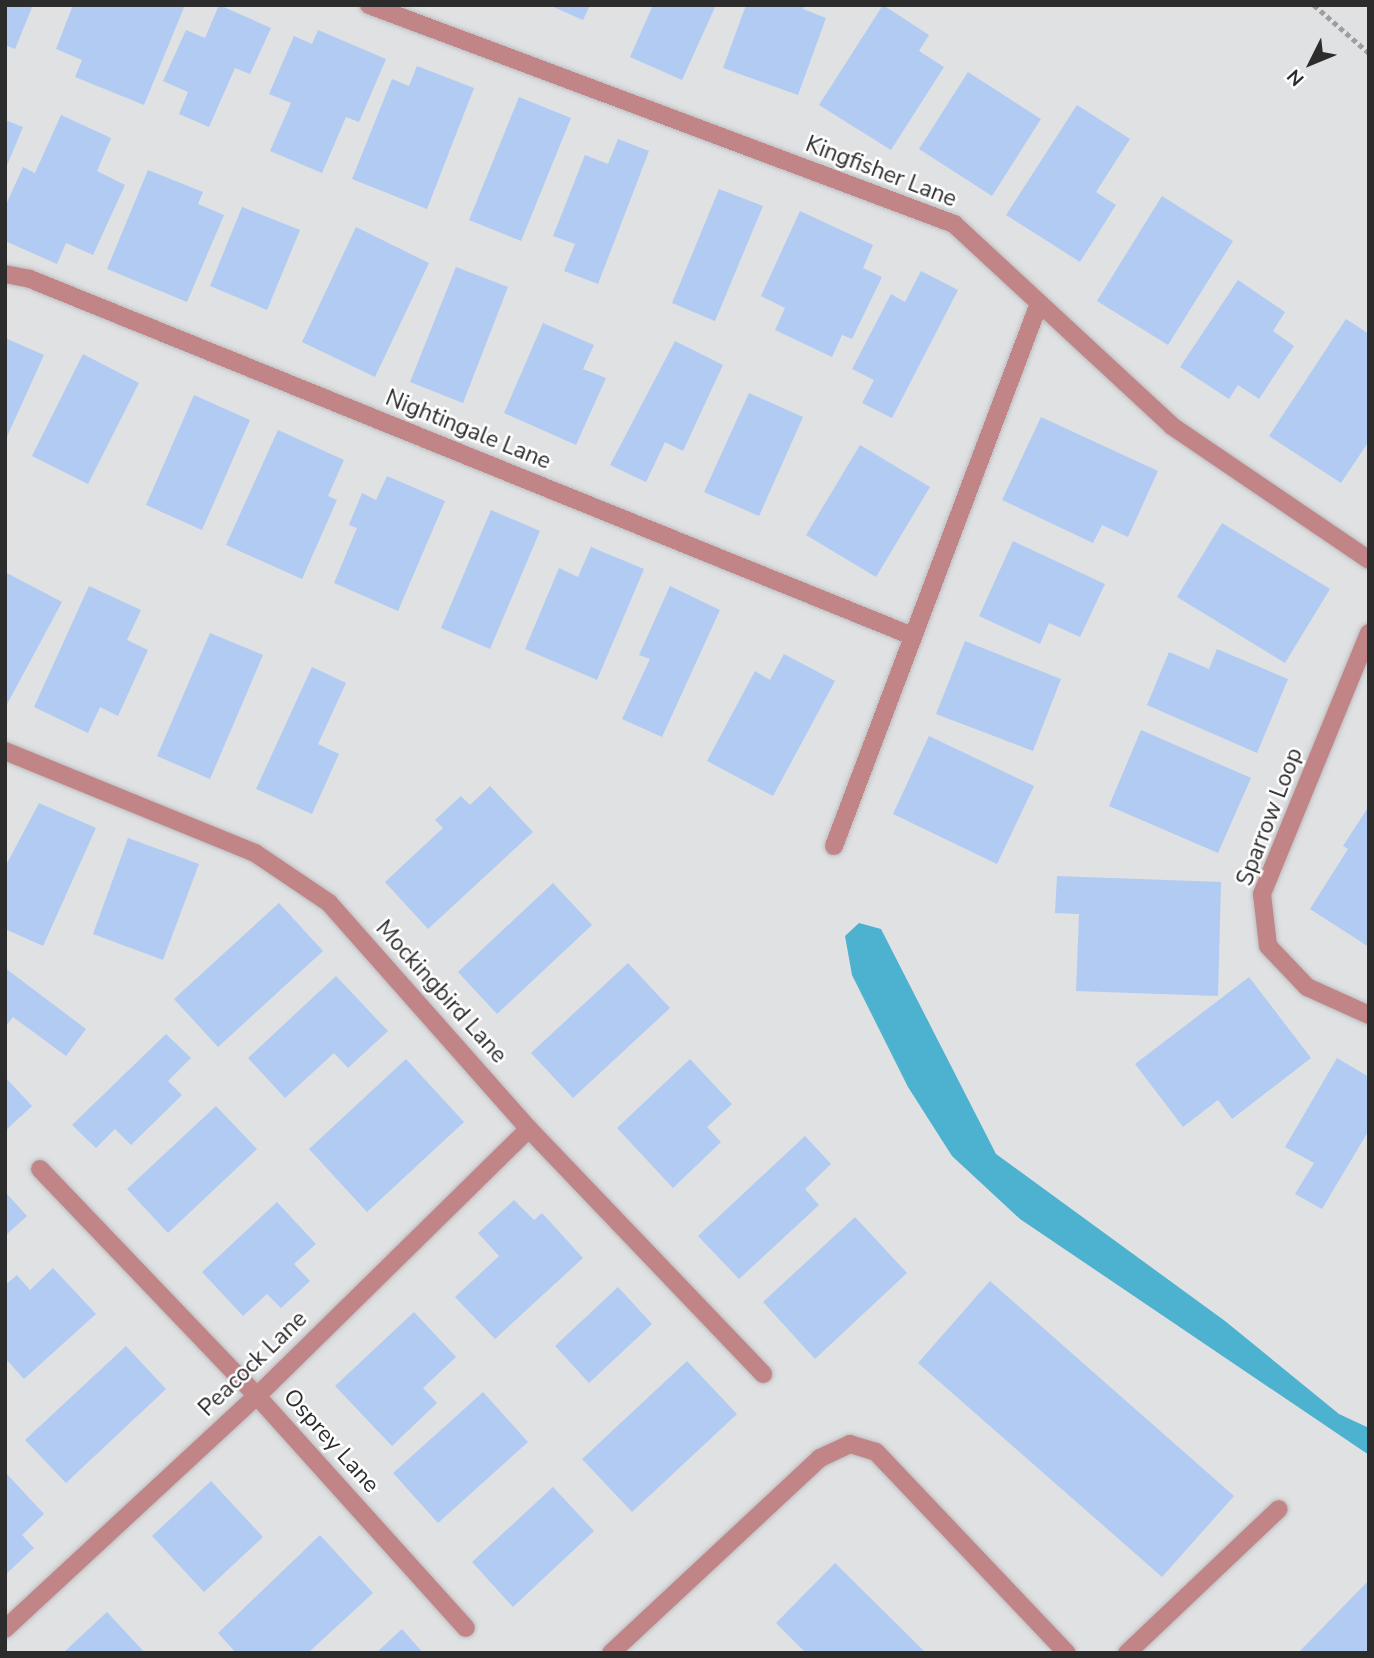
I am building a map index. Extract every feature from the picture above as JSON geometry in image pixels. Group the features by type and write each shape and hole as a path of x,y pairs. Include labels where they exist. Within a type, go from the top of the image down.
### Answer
{"street":[{"name":"Kingfisher Lane","path":"369,5 954,224 1038,306 1172,426 1369,560"},
{"name":"Nightingale Lane","path":"5,274 30,279 910,635"},
{"path":"834,846 910,635 1038,306"},
{"name":"Sparrow Loop","path":"1369,633 1262,894 1268,946 1307,987 1369,1015"},
{"name":"Mockingbird Lane","path":"5,751 255,853 328,903 529,1129 763,1374"},
{"name":"Peacock Lane","path":"5,1629 257,1396 529,1129"},
{"name":"Osprey Lane","path":"40,1169 257,1396 466,1628"},
{"path":"611,1653 820,1458 850,1444 876,1452 1067,1653"},
{"path":"1127,1653 1279,1509"}],"path":[{"path":"1314,5 1369,53"}],"water":[{"path":"859,923 881,929 996,1154 1225,1321 1339,1414 1369,1428 1369,1455 1020,1219 952,1156 908,1087 852,975 845,936"}],"building":[{"path":"5,5 33,5 15,49 5,45"},
{"path":"73,5 185,5 144,105 75,77 82,60 56,49"},
{"path":"219,5 271,28 250,74 235,68 209,127 179,114 188,92 163,81 186,30 205,38"},
{"path":"549,5 590,5 583,20"},
{"path":"653,5 716,5 682,80 630,57"},
{"path":"746,5 804,5 803,9 826,18 798,95 723,68"},
{"path":"883,5 929,35 919,51 944,67 891,150 819,105"},
{"path":"318,30 386,59 359,122 346,117 322,173 270,151 291,103 269,94 294,36 312,44"},
{"path":"417,66 474,88 427,209 352,179 392,79 409,86"},
{"path":"968,72 1041,119 992,196 919,149"},
{"path":"519,97 571,118 521,241 469,220"},
{"path":"1077,105 1130,139 1096,192 1116,205 1080,262 1006,215"},
{"path":"61,115 111,138 97,171 125,185 93,255 66,243 57,264 5,241 5,207 23,167 35,173"},
{"path":"5,120 23,127 5,170"},
{"path":"618,139 649,151 598,284 564,271 575,244 553,236 585,155 608,164"},
{"path":"148,170 203,192 198,204 224,215 187,302 107,269"},
{"path":"719,189 763,206 715,321 672,303"},
{"path":"1162,196 1233,241 1168,345 1097,301"},
{"path":"242,207 300,230 267,310 210,286"},
{"path":"800,211 873,245 863,268 882,277 852,339 842,335 832,357 775,330 785,308 761,296"},
{"path":"356,227 429,263 375,377 302,342"},
{"path":"456,267 508,287 463,403 410,382"},
{"path":"921,271 958,290 892,418 862,403 874,380 852,369 891,294 905,302"},
{"path":"1238,280 1285,312 1273,331 1294,346 1259,399 1238,385 1229,399 1180,367"},
{"path":"1346,319 1369,334 1369,441 1341,483 1269,436"},
{"path":"543,323 594,345 583,369 606,378 576,445 504,413"},
{"path":"5,338 44,355 5,441"},
{"path":"675,341 723,365 683,451 665,442 646,482 610,465"},
{"path":"83,354 139,383 88,484 32,456"},
{"path":"749,393 803,417 759,516 704,492"},
{"path":"194,395 250,420 202,530 146,505"},
{"path":"1041,417 1158,471 1128,537 1102,525 1093,543 1002,500"},
{"path":"278,430 344,460 328,496 337,500 302,579 226,545"},
{"path":"860,445 930,487 876,577 806,535"},
{"path":"387,476 445,501 398,611 334,583 357,528 349,525 362,493 376,500"},
{"path":"491,510 540,531 490,649 441,628"},
{"path":"1222,523 1330,589 1285,663 1177,597"},
{"path":"1013,541 1105,584 1080,637 1049,623 1040,644 979,616"},
{"path":"591,547 644,569 597,680 525,649 559,568 578,577"},
{"path":"5,572 62,602 5,708"},
{"path":"89,586 141,610 127,640 148,650 118,716 100,707 88,733 34,707"},
{"path":"670,586 720,610 662,737 622,719 650,659 639,655"},
{"path":"210,633 263,655 210,779 157,756"},
{"path":"965,641 1061,679 1033,751 936,714"},
{"path":"1217,649 1288,679 1257,753 1147,705 1169,652 1209,669"},
{"path":"784,654 835,681 773,796 707,761 755,671 770,680"},
{"path":"312,667 346,683 318,744 339,754 312,814 256,789"},
{"path":"1141,730 1251,778 1218,853 1109,806"},
{"path":"929,736 1034,786 997,864 893,814"},
{"path":"490,786 533,832 428,929 385,882 443,828 435,820 461,796 470,805"},
{"path":"39,803 96,828 43,946 5,929 5,867"},
{"path":"1369,806 1369,947 1310,909 1348,849 1343,846"},
{"path":"128,838 199,864 163,960 93,934"},
{"path":"1057,876 1221,882 1218,996 1076,991 1079,914 1055,913"},
{"path":"553,883 592,925 497,1014 458,972"},
{"path":"279,903 323,951 218,1047 174,999"},
{"path":"628,963 670,1008 573,1098 531,1053"},
{"path":"5,968 86,1029 66,1056 13,1017 5,1027"},
{"path":"336,976 388,1031 348,1068 334,1053 285,1098 248,1058"},
{"path":"1249,977 1311,1058 1232,1119 1218,1100 1183,1127 1135,1064"},
{"path":"166,1034 191,1058 168,1081 182,1095 131,1145 115,1129 96,1148 72,1125"},
{"path":"1337,1058 1369,1077 1369,1130 1322,1209 1295,1194 1314,1163 1285,1147"},
{"path":"406,1059 464,1122 367,1212 309,1149"},
{"path":"690,1059 732,1104 707,1127 721,1142 673,1188 617,1128"},
{"path":"5,1077 32,1106 5,1131"},
{"path":"216,1106 257,1149 168,1233 127,1189"},
{"path":"805,1136 831,1164 805,1189 819,1205 739,1279 698,1236"},
{"path":"7,1194 27,1216 5,1236 5,1195"},
{"path":"514,1200 534,1220 542,1213 583,1258 495,1339 455,1297 499,1256 478,1233"},
{"path":"277,1202 316,1244 294,1264 310,1281 281,1308 267,1294 243,1316 202,1272"},
{"path":"855,1217 907,1273 815,1359 763,1302"},
{"path":"53,1268 96,1314 24,1379 5,1358 5,1285 17,1275 30,1290"},
{"path":"990,1281 1234,1496 1162,1577 918,1363"},
{"path":"618,1287 652,1324 589,1383 555,1346"},
{"path":"414,1312 456,1357 423,1388 437,1403 392,1446 335,1386"},
{"path":"126,1346 166,1389 66,1483 25,1440"},
{"path":"687,1361 737,1414 632,1512 582,1459"},
{"path":"483,1392 528,1442 438,1523 393,1473"},
{"path":"5,1472 44,1514 22,1535 34,1548 5,1575"},
{"path":"211,1481 263,1537 204,1592 152,1536"},
{"path":"553,1487 594,1531 513,1607 472,1562"},
{"path":"320,1535 373,1593 308,1653 236,1653 218,1633"},
{"path":"835,1563 926,1653 806,1653 776,1623"},
{"path":"1369,1580 1369,1653 1298,1653"},
{"path":"107,1612 145,1653 63,1653"},
{"path":"402,1629 423,1653 376,1653"}]}
